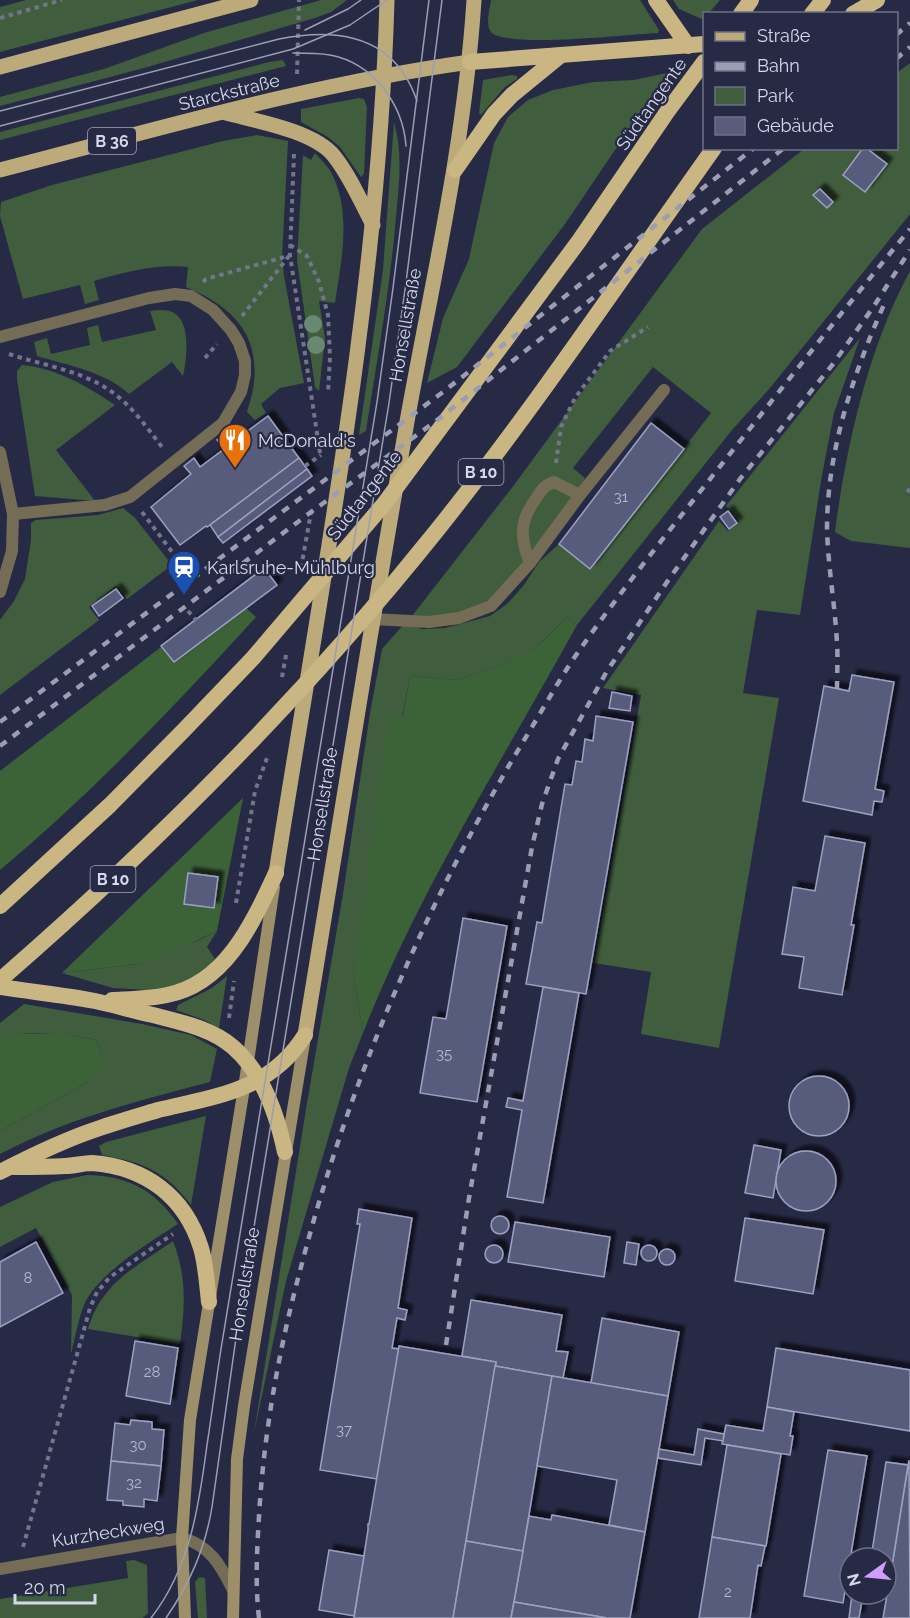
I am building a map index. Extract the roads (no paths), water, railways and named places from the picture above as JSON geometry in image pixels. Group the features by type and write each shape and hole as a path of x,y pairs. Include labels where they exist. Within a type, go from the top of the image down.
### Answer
{"highway":[{"path":"656,0 696,45"},
{"path":"743,12 752,0"},
{"path":"814,12 823,0"},
{"path":"856,12 877,0"},
{"path":"470,62 696,45"},
{"path":"455,170 494,114 512,94 561,55"},
{"name":"Südtangente","path":"0,906 110,805 184,730 253,658 363,530 579,242 667,112 703,65"},
{"name":"B 10","path":"0,980 63,925 213,783 366,616 439,529 552,380 713,150"},
{"path":"96,1001 168,995 188,989 218,969 229,958 259,909 276,873"},
{"path":"0,987 96,1001 195,1027 213,1034 232,1046 259,1080 274,1109 285,1152"},
{"path":"5,1170 95,1130 244,1088 259,1080 288,1058 305,1035"},
{"path":"5,1170 88,1163 108,1165 126,1169 164,1189 190,1222 201,1248 209,1302"}],"main road":[{"path":"0,67 251,0"},
{"name":"Honsellstraße","path":"185,1618 182,1538 190,1420 346,430 373,225 385,77 387,0"},
{"name":"Honsellstraße","path":"233,1618 237,1459 244,1406 373,618 425,320 455,170 470,62 474,0"},
{"name":"Starckstraße","path":"0,170 223,112 330,87 470,62"},
{"path":"223,112 280,127 320,143 333,154 342,167 373,225"}],"street":[{"path":"0,337 149,298 175,294 191,296 213,310 231,330 239,343 245,361 241,392 223,423 130,497 105,505 13,514"},
{"path":"373,618 429,622 459,618 492,606 530,563 580,495 664,390"},
{"path":"0,452 13,514 12,551 0,592"},
{"path":"530,563 526,553 522,525 527,510 545,485 554,482 580,495"},
{"name":"Kurzheckweg","path":"0,1569 182,1538 204,1547 214,1556 233,1590"}],"tram line":[{"path":"305,30 361,0"},
{"path":"0,126 293,49 350,25 387,0"},
{"path":"151,1618 164,1599 184,1557 191,1536 200,1491 221,1349 377,402 429,0"},
{"path":"166,1618 195,1565 212,1507 237,1331 389,403 442,0"},
{"path":"0,111 279,39 323,34 362,41 379,50 395,62 407,79 417,101"},
{"path":"293,53 325,54 345,59 372,76 383,88 399,115 406,146"}],"railway":[{"path":"898,33 910,23"},
{"path":"898,57 910,47"},
{"path":"0,722 443,392 751,150"},
{"path":"0,746 436,421 781,150"},
{"path":"259,1618 257,1554 261,1484 279,1359 293,1298 343,1127 395,991 425,924 492,795 574,658 663,539 910,229"},
{"path":"446,1345 469,1198 532,847 542,804 558,759 607,671 667,582 740,479 833,364 910,250"},
{"path":"837,689 837,643 827,529 828,499 837,440 844,412 863,355 886,300"}],"place":[{"name":"McDonald's","path":"235,469"},
{"name":"Karlsruhe-Mühlburg","path":"184,596"}]}
